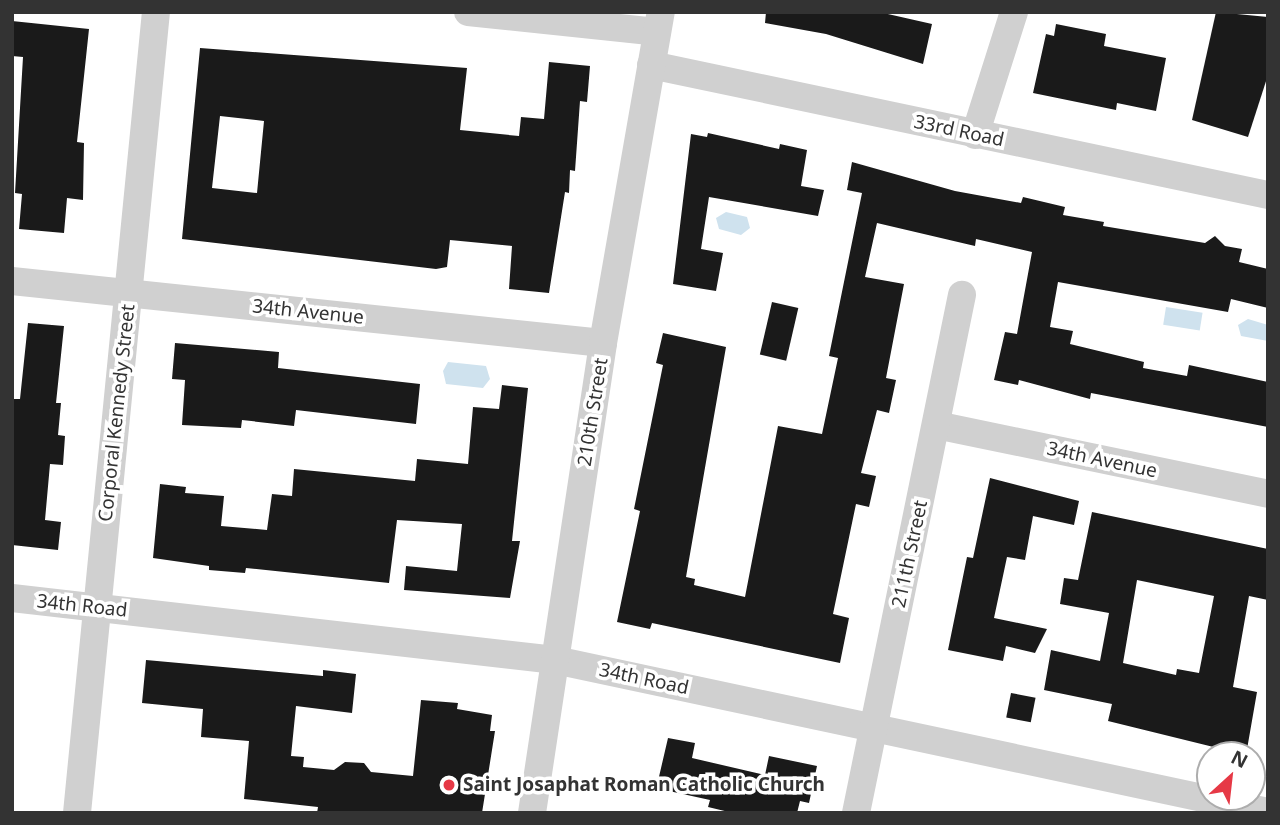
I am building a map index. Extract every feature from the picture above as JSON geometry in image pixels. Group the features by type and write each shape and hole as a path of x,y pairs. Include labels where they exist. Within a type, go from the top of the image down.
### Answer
{"street":[{"name":"Corporal Kennedy Street","path":"77,813 156,12"},
{"path":"468,12 659,22"},
{"path":"975,135 1014,12"},
{"name":"210th Street","path":"532,813 603,343 659,22"},
{"name":"33rd Road","path":"651,65 1268,195"},
{"name":"34th Avenue","path":"12,281 603,343"},
{"name":"211th Street","path":"856,813 962,295"},
{"name":"34th Avenue","path":"936,425 1268,494"},
{"name":"34th Road","path":"12,598 555,660 873,730 1268,812"}],"water":[{"path":"726,212 747,217 750,228 741,235 719,229 716,218"},
{"path":"1166,307 1203,313 1200,331 1163,325"},
{"path":"1248,319 1268,325 1268,341 1241,336 1238,325"},
{"path":"448,362 486,366 490,379 483,388 446,384 443,371"}],"building":[{"path":"766,12 879,12 932,24 923,64 826,34 765,23"},
{"path":"1216,12 1268,17 1268,75 1248,137 1192,120"},
{"path":"12,21 89,29 77,142 84,143 83,200 67,198 64,233 19,229 22,194 15,193 23,57 12,56"},
{"path":"1056,24 1106,34 1104,46 1166,58 1156,111 1117,103 1116,110 1033,93 1046,34 1054,36"},
{"path":"200,48 467,68 460,130 519,136 521,117 544,119 549,62 590,66 587,102 580,101 575,171 570,170 569,193 565,192 549,293 509,289 512,246 450,240 447,267 436,269 182,239","holes":["220,116 264,121 257,193 212,188"]},
{"path":"708,133 779,149 780,144 807,150 801,186 824,190 818,216 709,197 701,249 723,253 716,291 673,284 691,134 707,137"},
{"path":"852,162 955,191 1021,203 1023,197 1065,207 1063,215 1104,222 1103,226 1205,243 1215,236 1225,246 1242,249 1239,262 1268,269 1268,308 1231,299 1228,312 1058,282 1050,327 1073,331 1070,344 1144,362 1143,368 1187,376 1189,365 1268,382 1268,427 1091,393 1090,399 1019,380 1018,385 994,380 1005,332 1017,334 1032,252 976,239 975,246 877,223 865,277 904,284 886,378 896,380 889,413 877,410 861,473 876,476 869,507 856,504 833,614 849,618 840,663 652,623 650,629 617,622 640,511 634,509 663,365 656,363 663,333 726,347 686,577 695,579 694,585 745,597 778,426 822,434 838,358 829,356 862,193 847,190"},
{"path":"772,302 798,308 786,361 760,355"},
{"path":"28,323 64,326 56,403 61,403 58,435 65,436 63,465 50,464 45,520 61,522 58,550 12,545 12,399 20,399"},
{"path":"175,343 279,352 278,368 420,384 416,424 296,410 294,426 242,420 241,428 182,425 185,380 172,379"},
{"path":"502,385 528,388 512,541 520,541 510,598 404,590 406,566 457,571 462,524 397,520 389,583 246,568 245,573 209,570 209,566 153,558 160,484 186,487 185,493 224,496 221,526 267,530 272,494 292,496 294,469 415,481 417,459 468,464 473,407 499,409"},
{"path":"990,478 1079,501 1074,525 1033,516 1025,560 1007,557 994,618 1047,629 1035,653 1006,646 1003,661 948,650 967,557 973,558"},
{"path":"1092,512 1268,549 1268,600 1249,596 1233,687 1257,692 1248,741 1196,743 1108,721 1112,704 1044,690 1051,650 1100,661 1109,613 1060,604 1064,578 1078,580","holes":["1137,580 1214,596 1199,673 1177,669 1176,675 1123,663"]},
{"path":"146,660 323,676 323,670 356,674 352,713 296,706 291,756 304,757 303,767 334,770 345,762 364,763 371,772 413,776 421,700 458,703 457,709 492,715 490,731 495,731 482,813 317,813 318,807 244,799 249,741 201,737 203,709 142,703"},
{"path":"1011,693 1036,698 1031,722 1006,718"},
{"path":"668,738 695,743 692,758 765,775 769,756 817,766 809,803 800,801 797,813 733,813 708,807 710,800 669,791 671,783 658,781"}],"place":[{"name":"Saint Josaphat Roman Catholic Church","path":"449,785"}]}
